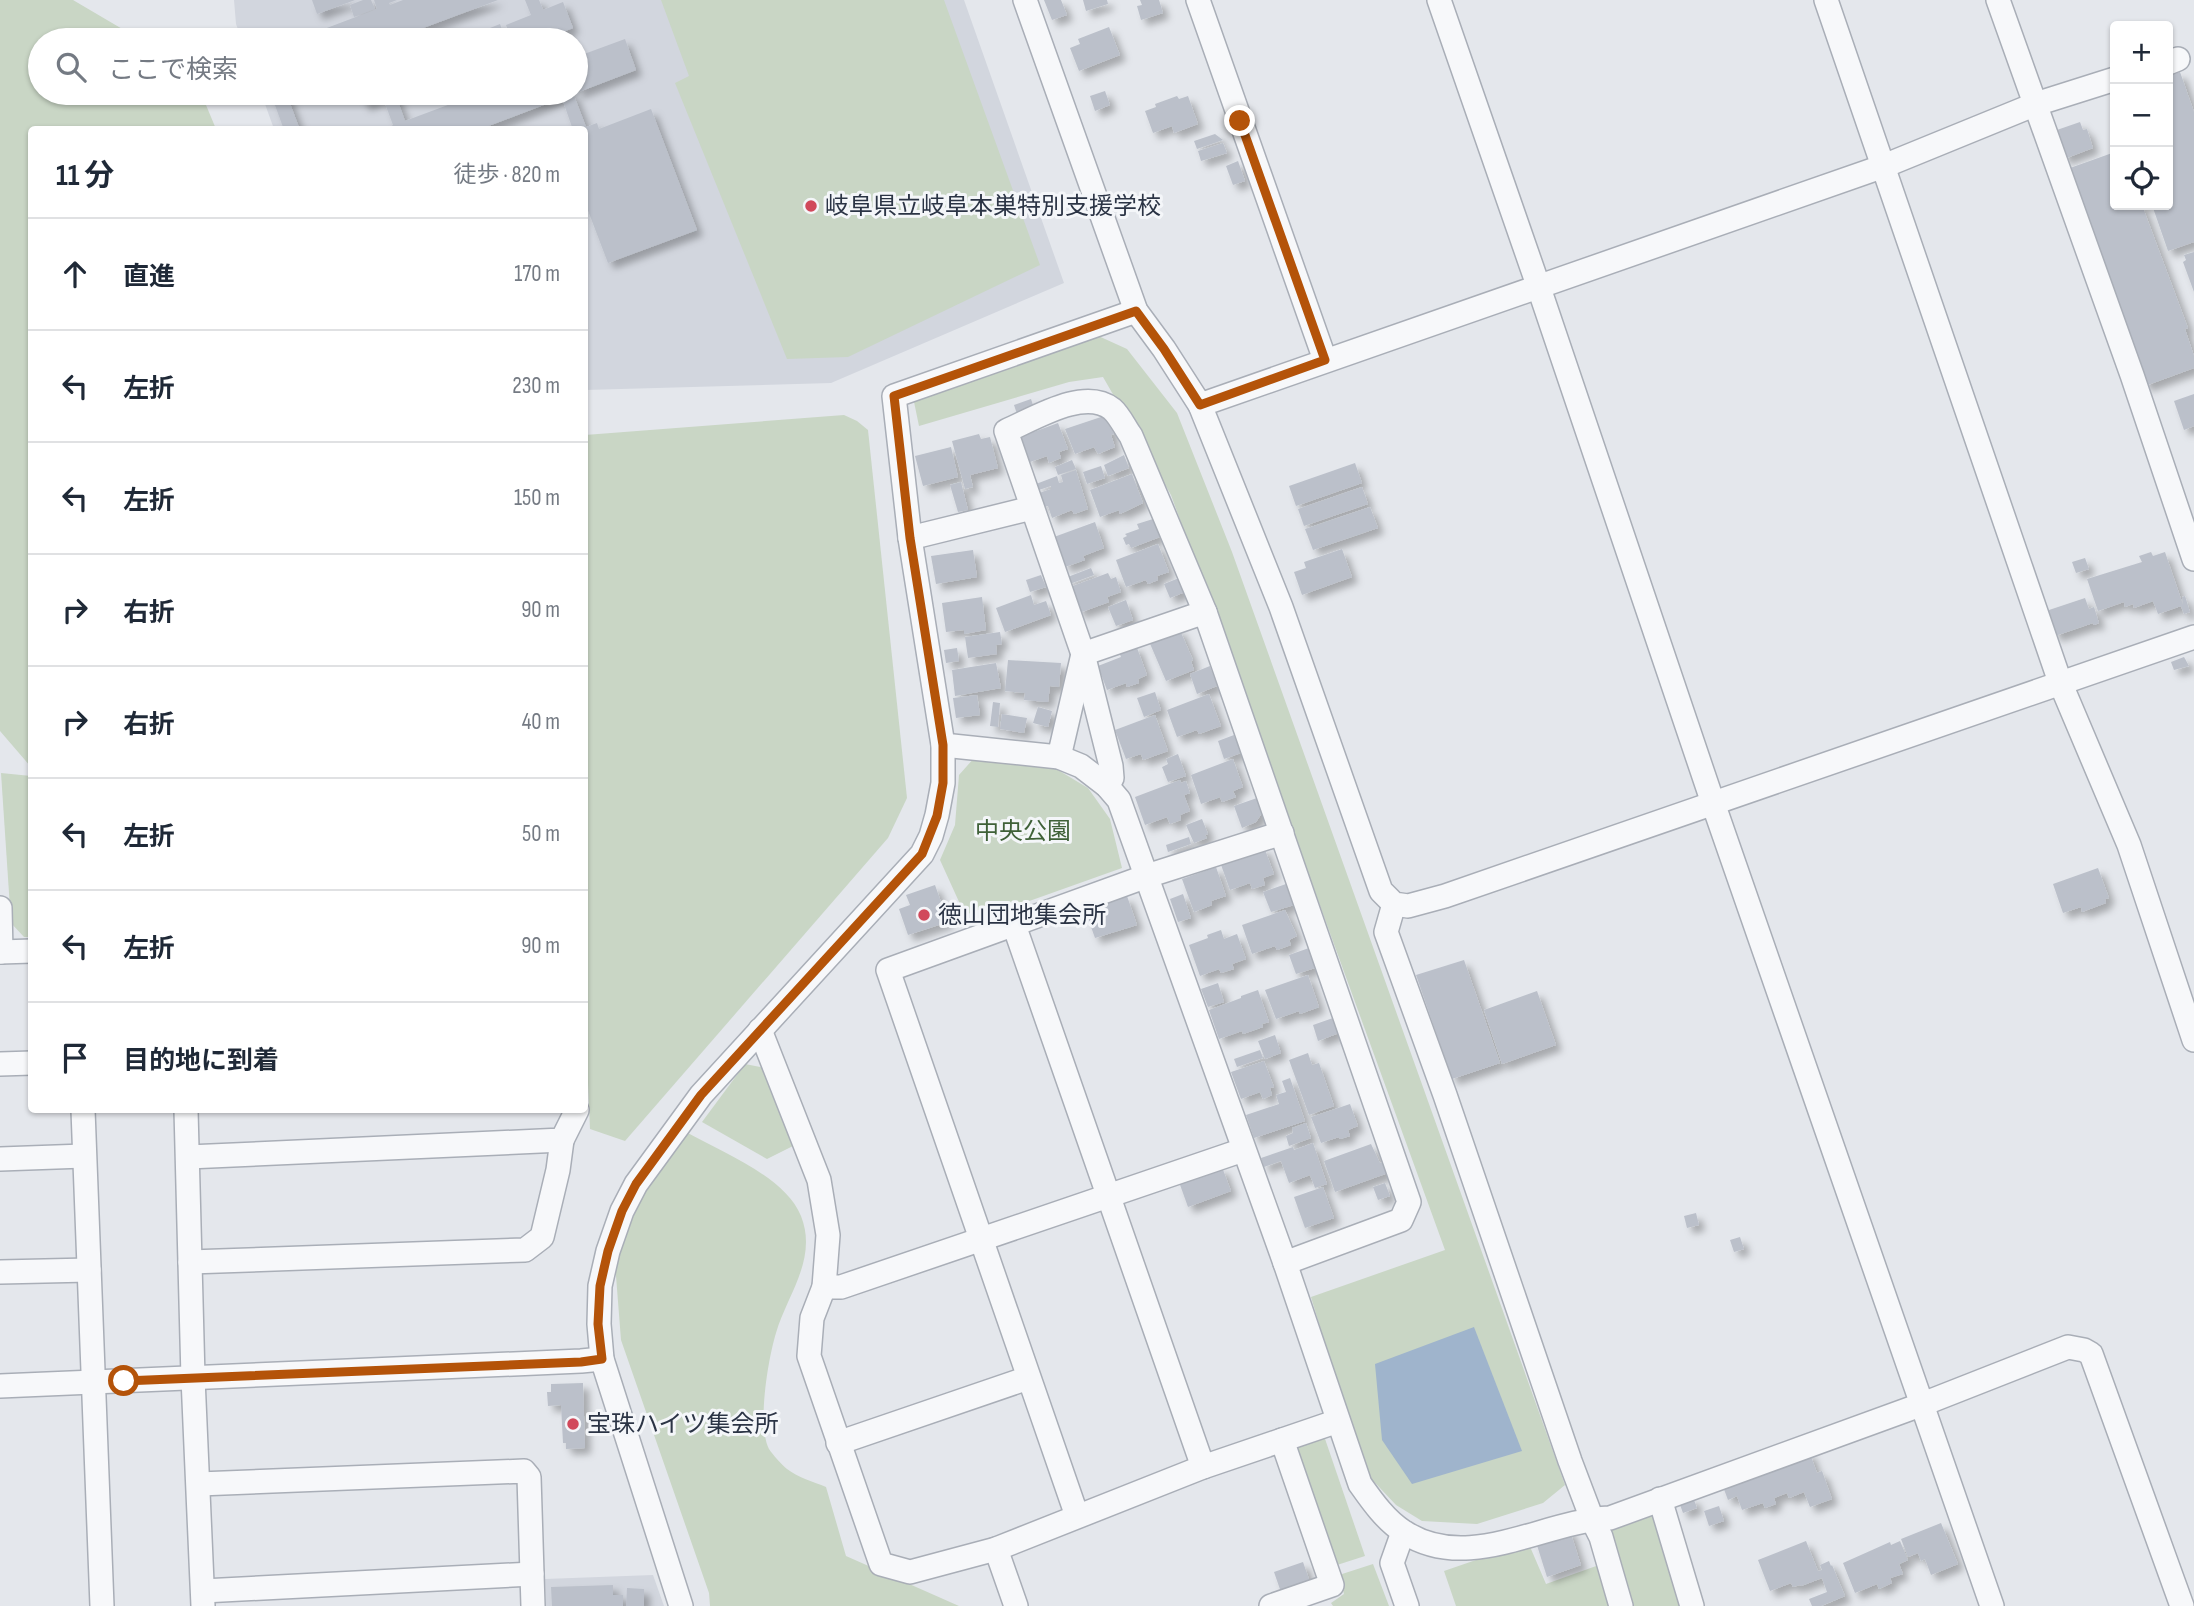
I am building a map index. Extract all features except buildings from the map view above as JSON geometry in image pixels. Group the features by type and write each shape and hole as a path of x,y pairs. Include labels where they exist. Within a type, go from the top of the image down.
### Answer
{"street":[{"path":"1025,0 1136,311 1200,405 1281,607 1381,891 1394,904 1408,906 1445,896 2194,637"},
{"path":"1198,0 1325,360"},
{"path":"1439,0 1713,803 1992,1606"},
{"path":"1826,0 2060,682 2129,845 2194,1040"},
{"path":"1998,0 2194,559"},
{"path":"1200,405 1884,166 2036,104 2110,81"},
{"path":"681,1606 602,1359 598,1324 600,1286 608,1251 622,1211 636,1184 701,1095 922,854 937,816 943,783 943,745 910,538 894,396 1136,311"},
{"path":"1107,786 1112,778 1111,766 1083,654 1006,431 1074,401 1097,401 1114,410 1131,436 1205,612 1409,1202 1401,1220 1285,1263"},
{"path":"910,538 1032,508"},
{"path":"1083,654 1205,612"},
{"path":"1059,757 1083,654"},
{"path":"943,745 1059,757 1081,766 1107,786 1119,800 1285,1263 1360,1485 1376,1506 1403,1532 1443,1548 1463,1549 1511,1541 1592,1518 1610,1518 1923,1404 2068,1347 2091,1354 2182,1606"},
{"path":"1077,1516 888,970 1147,876 1282,833"},
{"path":"1394,904 1386,932 1592,1518 1601,1537 1621,1606"},
{"path":"0,908 1,952 28,951"},
{"path":"1014,925 1203,1467"},
{"path":"760,1030 818,1180 828,1235 824,1287 812,1318 808,1356 881,1564 910,1572 996,1549 1203,1467 1338,1421"},
{"path":"0,1064 28,1063"},
{"path":"83,1113 102,1606"},
{"path":"186,1113 193,1378 203,1599 532,1574"},
{"path":"190,1262 525,1250 542,1237 558,1170 562,1140 576,1113"},
{"path":"187,1157 562,1140"},
{"path":"824,1287 841,1287 1243,1150"},
{"path":"0,1159 84,1156"},
{"path":"0,1272 89,1270"},
{"path":"0,1386 602,1359"},
{"path":"838,1443 1028,1378"},
{"path":"1272,1606 1332,1585 1282,1440"},
{"path":"199,1485 524,1471 529,1477 533,1606"},
{"path":"1660,1499 1692,1606"},
{"path":"1403,1532 1392,1563 1407,1606"},
{"path":"996,1549 1016,1606"}],"shaded area":[{"name":"岐阜県立岐阜本巣特別支援学校","path":"234,0 964,0 1064,283 831,383 588,390 588,126 273,126 265,105 588,105 588,28 238,28"},
{"path":"653,1575 664,1606 546,1606 545,1579"}],"green space":[{"path":"0,0 73,0 121,28 28,28 28,105 206,105 215,126 28,126 28,764 0,731"},
{"path":"661,0 944,0 1040,265 848,357 787,359 675,83 689,76"},
{"path":"1094,334 1127,349 1177,413 1232,552 1565,1485 1543,1503 1477,1524 1422,1521 1396,1505 1363,1470 1311,1297 1445,1250 1171,495 1103,377 1069,382 919,426 913,397"},
{"path":"844,415 868,430 907,798 888,838 625,1141 590,1129 588,435"},
{"name":"中央公園","path":"975,757 1053,767 1088,788 1110,819 1122,868 1004,910 995,904 965,915 940,860 955,825 959,775"},
{"path":"1,773 28,776 28,937 24,937 11,923"},
{"path":"745,1064 770,1069 795,1145 767,1159 702,1122"},
{"path":"686,1132 767,1177 793,1202 801,1216 806,1247 803,1262 776,1333 767,1375 764,1425 769,1449 791,1472 826,1487 846,1556 959,1606 710,1606 709,1593 621,1340 615,1263 652,1170"},
{"path":"1322,1430 1365,1556 1337,1565 1294,1440"},
{"path":"1650,1513 1658,1521 1687,1606 1631,1606 1607,1529"},
{"path":"1528,1542 1546,1584 1599,1565 1612,1606 1456,1606 1444,1571"},
{"path":"1373,1564 1389,1606 1333,1606 1331,1603 1344,1594 1339,1575"}],"water":[{"path":"1474,1327 1522,1451 1412,1484 1382,1440 1375,1364"}],"place":[{"name":"岐阜県立岐阜本巣特別支援学校","path":"811,206"},
{"name":"徳山団地集会所","path":"924,915"},
{"name":"宝珠ハイツ集会所","path":"573,1424"}],"route":[{"path":"124,1381 602,1359 598,1324 600,1286 608,1251 622,1211 636,1184 701,1095 922,854 931,836 943,783 943,745 910,538 894,396 1136,311 1200,405 1325,360 1240,121"}]}
